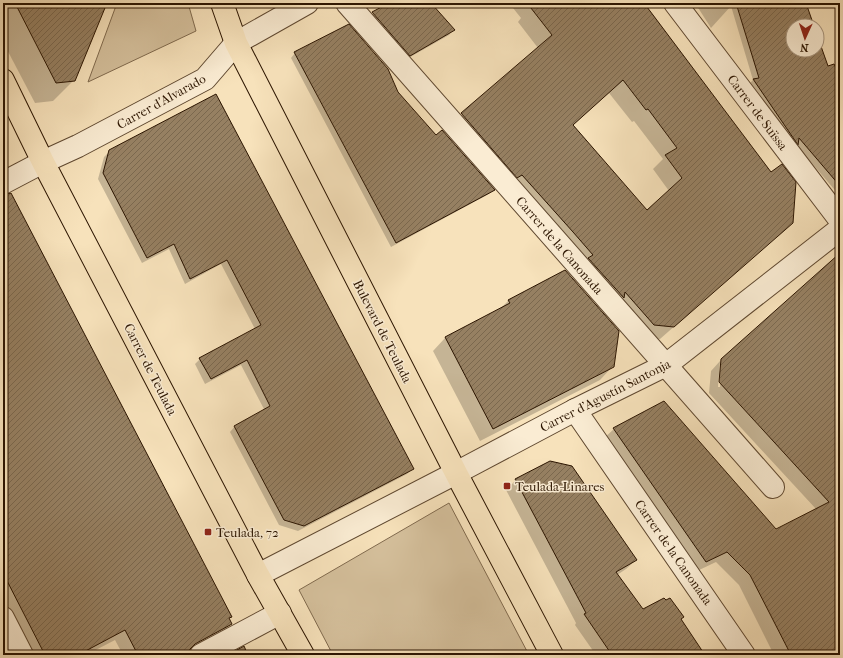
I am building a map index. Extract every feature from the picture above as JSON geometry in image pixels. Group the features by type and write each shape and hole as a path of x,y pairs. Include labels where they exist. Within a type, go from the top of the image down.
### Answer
{"main road":[{"name":"Bulevard de Teulada","path":"222,3 236,43 456,472 552,655"},
{"name":"Carrer de Teulada","path":"3,80 43,162 258,575 303,655"}],"street":[{"name":"Carrer d'Alvarado","path":"3,183 78,146 205,79 236,43 307,3"},
{"name":"Carrer de la Canonada","path":"348,3 773,487"},
{"name":"Carrer de Suïssa","path":"676,3 840,220"},
{"name":"Carrer d'Agustín Santonja","path":"258,575 575,410 666,365 840,229"},
{"name":"Carrer de la Canonada","path":"575,410 744,655"},
{"path":"201,655 280,613"},
{"path":"3,618 22,655"}],"shaded area":[{"path":"117,3 188,3 196,31 88,82"},
{"path":"449,503 529,655 333,655 299,590"}],"building":[{"path":"15,3 107,3 75,81 56,83"},
{"path":"389,3 431,3 455,30 410,56 372,12"},
{"path":"527,3 644,3 771,172 782,164 796,182 793,223 674,327 654,325 625,292 624,298 588,258 593,255 573,232 522,175 517,178 461,113 552,35","holes":["623,80 646,110 648,109 677,148 665,155 682,178 647,210 573,125"]},
{"path":"736,3 806,3 811,18 785,18 785,58 825,58 828,66 834,64 840,76 840,186 799,138 798,145 753,79 759,78"},
{"path":"349,24 388,69 398,92 436,135 442,130 495,190 396,243 294,52"},
{"path":"216,94 414,469 304,526 284,520 234,426 270,406 247,360 211,379 199,358 261,325 227,260 190,279 174,244 147,258 103,173 109,150"},
{"path":"11,193 232,617 229,618 232,624 195,644 190,649 189,655 138,655 125,630 78,655 45,655 3,573 3,195"},
{"path":"840,253 840,655 791,655 750,575 727,552 706,562 613,428 664,401 776,529 829,502 719,382 721,359"},
{"path":"565,270 619,331 614,367 493,429 445,337 510,303 508,300"},
{"path":"550,461 572,466 637,560 616,572 643,609 664,598 666,600 670,598 684,617 681,619 705,655 612,655 584,614 586,613 515,479"},
{"path":"244,646 248,655 228,655"}],"place":[{"name":"Teulada-Linares","path":"507,486"},
{"name":"Teulada, 72","path":"208,532"}]}
